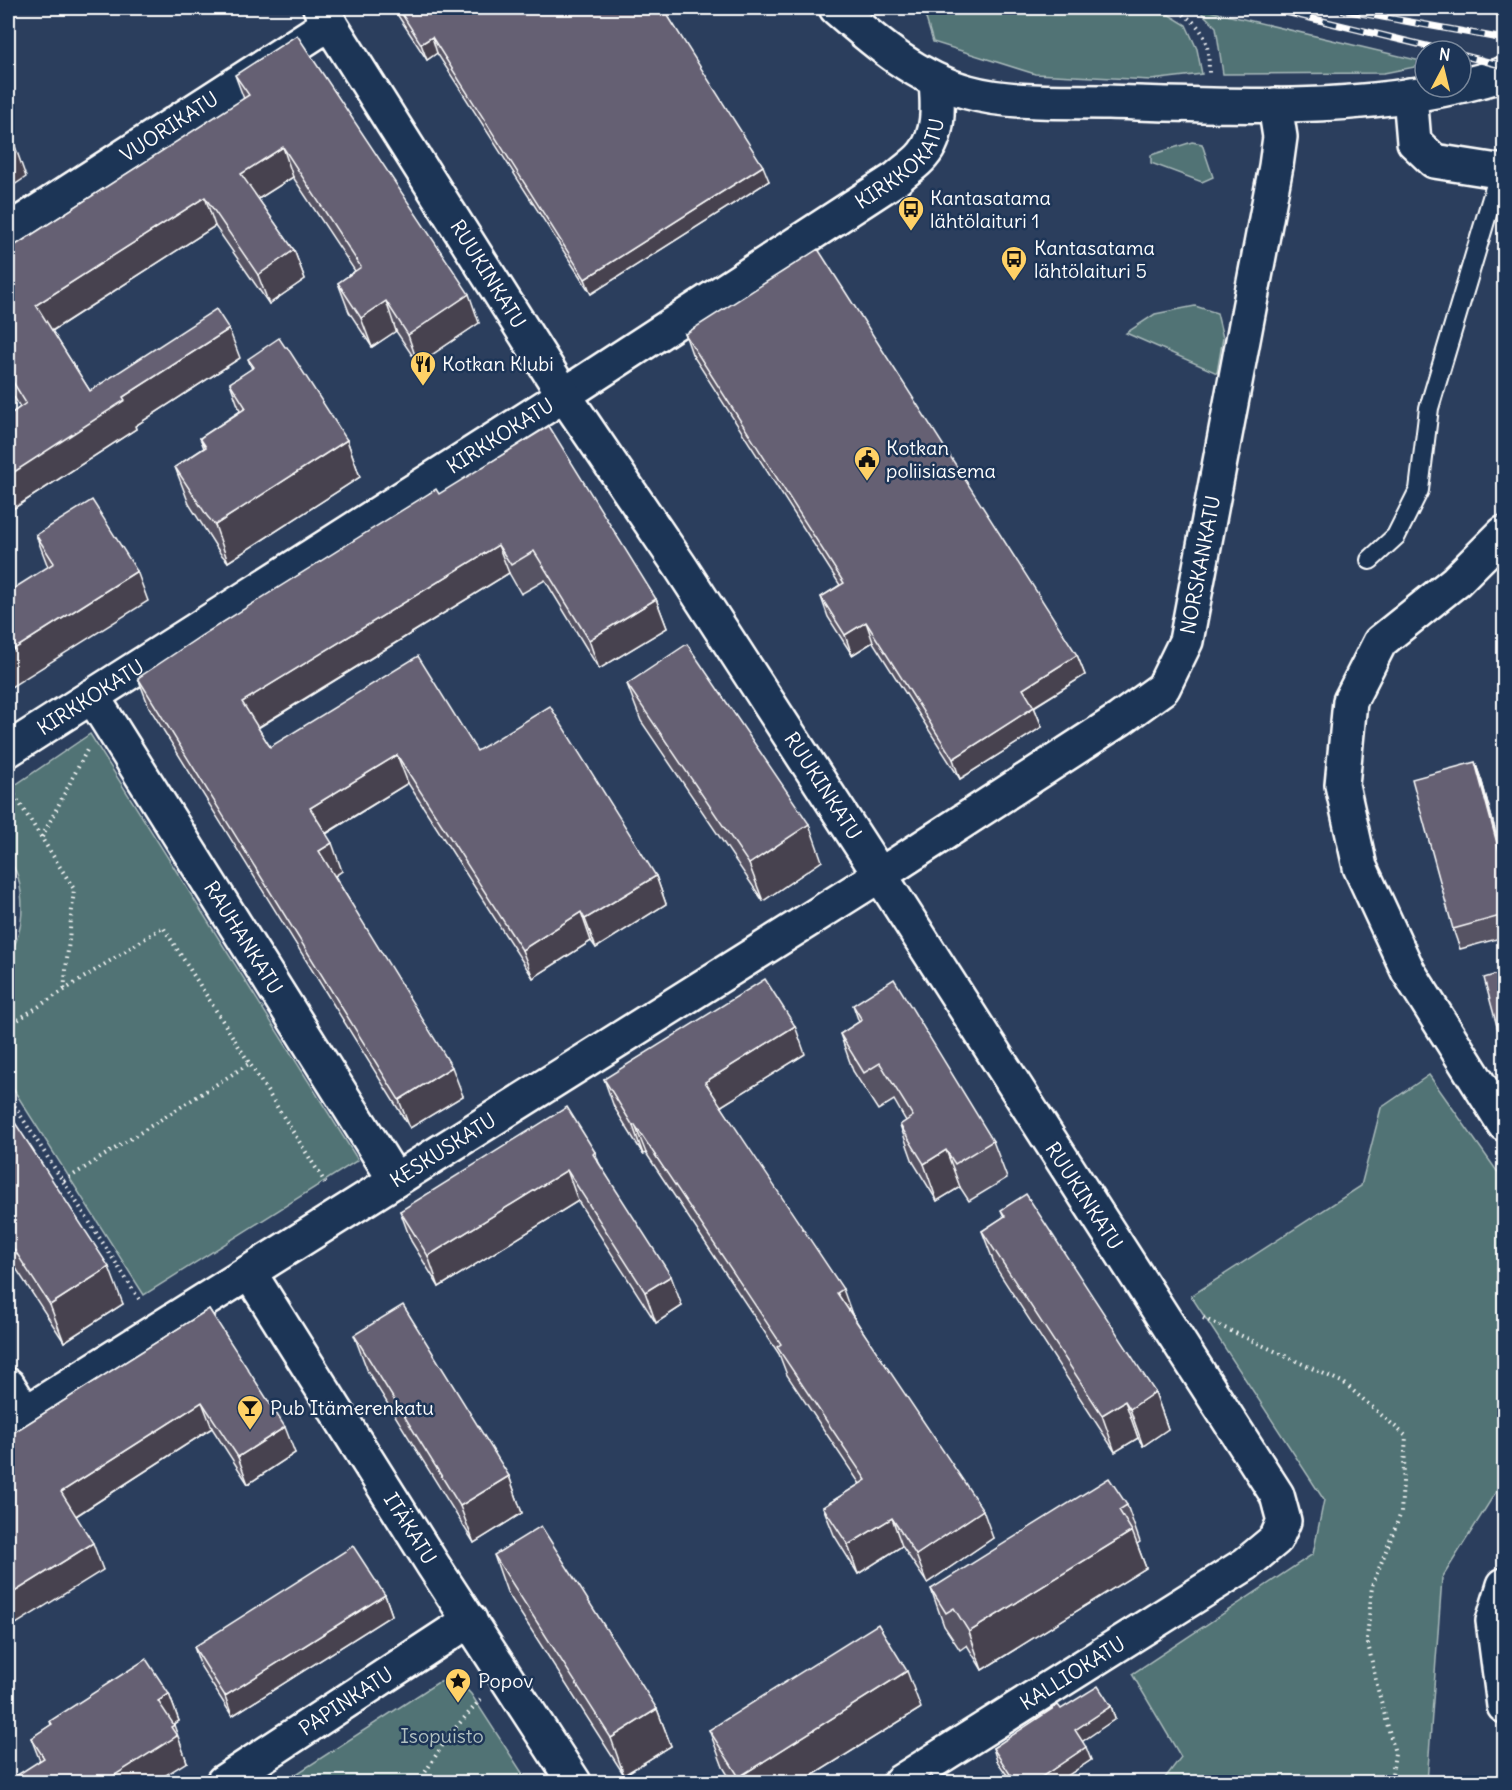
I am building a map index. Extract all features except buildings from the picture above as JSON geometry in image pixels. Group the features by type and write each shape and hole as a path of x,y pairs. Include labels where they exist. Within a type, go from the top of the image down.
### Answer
{"street":[{"path":"836,8 884,50 936,81 969,93 1019,99 1275,105 1410,96 1465,86 1504,74"},
{"name":"VUORIKATU","path":"8,231 325,15"},
{"name":"RUUKINKATU","path":"325,15 564,395 680,566 1277,1495 1284,1521 1276,1539 1246,1563"},
{"name":"KIRKKOKATU","path":"8,750 98,706 564,395 897,177 924,155 931,139 938,109 936,81"},
{"path":"1410,96 1414,142 1434,161 1502,171"},
{"name":"NORSKANKATU","path":"880,875 1120,719 1163,688 1186,641 1277,156 1280,137 1275,105"},
{"path":"1503,541 1380,642 1350,701 1342,785 1360,867 1408,971 1504,1124"},
{"name":"RAUHANKATU","path":"98,706 394,1180"},
{"name":"KESKUSKATU","path":"16,1418 880,875"},
{"name":"ITÄKATU","path":"249,1272 574,1782"},
{"path":"8,1385 16,1418"},
{"name":"KALLIOKATU","path":"900,1782 1246,1563"},
{"path":"1504,1585 1493,1621 1504,1706"},
{"name":"PAPINKATU","path":"223,1782 470,1620"}],"lane":[{"path":"1370,560 1396,536 1419,490 1429,408 1502,171"}],"path":[{"path":"1173,8 1200,26 1209,53 1210,105"},
{"path":"41,838 98,706"},
{"path":"8,785 74,890 64,990"},
{"path":"8,1026 163,927 329,1188"},
{"path":"64,1181 250,1063"},
{"path":"8,1096 143,1306"},
{"path":"1198,1316 1344,1383 1406,1436 1401,1513 1372,1586 1367,1639 1395,1753 1391,1782"},
{"path":"419,1782 449,1735 483,1697"}],"green space":[{"path":"932,8 1158,8 1186,25 1197,49 1202,74 1151,80 1035,74 933,42 925,15"},
{"path":"1197,8 1413,59 1413,67 1384,73 1223,74 1216,27"},
{"path":"1192,142 1202,144 1213,177 1202,182 1151,163 1151,155"},
{"path":"1195,306 1217,313 1223,338 1217,373 1126,333 1155,314"},
{"path":"90,734 358,1160 144,1295 8,1081 8,958 20,929 22,898 18,877 7,849 8,790"},
{"path":"1429,1075 1504,1181 1504,1479 1442,1578 1427,1782 1162,1782 1181,1757 1132,1674 1313,1554 1324,1500 1191,1296 1361,1186 1381,1108"},
{"name":"Isopuisto","path":"455,1678 471,1694 528,1782 284,1782 437,1683"}],"railway":[{"path":"1269,8 1413,43"},
{"path":"1333,8 1504,39"},
{"path":"1473,58 1504,66"}],"place":[{"name":"Kantasatama lähtölaituri 1","path":"911,232"},
{"name":"Kantasatama lähtölaituri 5","path":"1014,282"},
{"name":"Kotkan Klubi","path":"423,387"},
{"name":"Kotkan poliisiasema","path":"867,482"},
{"name":"Pub Itämerenkatu","path":"250,1431"},
{"name":"Popov","path":"458,1704"}]}
